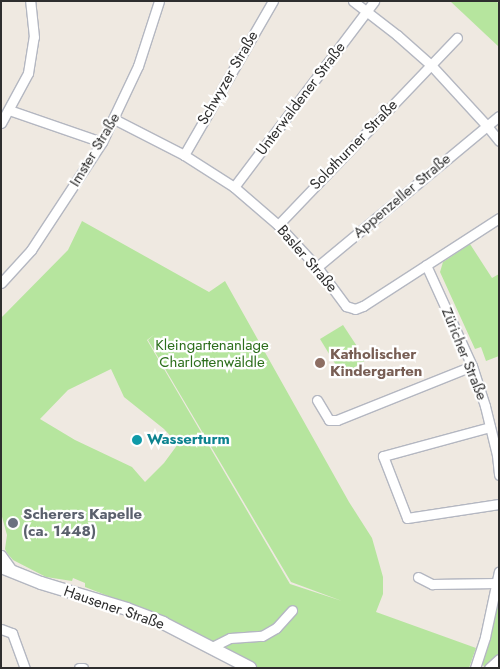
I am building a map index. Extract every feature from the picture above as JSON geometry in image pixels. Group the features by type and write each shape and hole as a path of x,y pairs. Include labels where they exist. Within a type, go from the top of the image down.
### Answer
{"main road":[{"name":"Hausener Straße","path":"1,568 41,584 127,609 163,623 250,668"}],"street":[{"path":"30,1 34,37 28,73 4,117 102,142"},
{"name":"Imster Straße","path":"1,283 31,250 102,142 148,40 159,1"},
{"name":"Schwyzer Straße","path":"184,155 273,1"},
{"path":"353,1 431,65 488,126 499,141"},
{"path":"367,11 374,1"},
{"name":"Unterwaldener Straße","path":"234,188 367,11"},
{"path":"431,65 458,38"},
{"name":"Solothurner Straße","path":"278,225 431,65"},
{"path":"488,126 499,116"},
{"name":"Basler Straße","path":"114,119 184,155 234,188 278,225 317,267 346,306 354,309 363,306 499,218"},
{"name":"Appenzeller Straße","path":"317,267 488,126"},
{"name":"Züricher Straße","path":"426,265 472,366 490,427 499,475"},
{"path":"317,400 328,420 338,420 472,366"},
{"path":"490,427 383,456 407,518 499,504"},
{"path":"1,555 14,572"},
{"path":"475,668 485,637 499,571"},
{"path":"418,577 432,584 496,583"},
{"path":"212,647 230,638 262,636 276,628 292,610"},
{"path":"1,629 12,633 26,668"},
{"path":"490,668 499,659"}],"green space":[{"path":"450,1 496,1 499,4 499,47"},
{"name":"Kleingartenanlage Charlottenwäldle","path":"82,221 209,292 225,281 349,502 372,538 383,577 383,594 376,612 476,648 469,668 259,668 170,620 85,587 85,583 73,578 72,581 46,577 13,560 5,549 7,535 1,513 1,318 68,250","holes":["155,334 148,340 291,582 342,601 290,584 147,340","111,369 124,397 164,429 178,444 164,463 145,482 132,467 75,440 40,419 68,390"]},
{"path":"470,244 492,278 499,274 499,356 486,361 481,347 475,349 440,272 443,262"},
{"path":"343,325 366,360 342,375 320,339"},
{"path":"499,598 499,656 487,667 484,667 482,663"}],"place":[{"name":"Katholischer Kindergarten","path":"320,363"},
{"name":"Wasserturm","path":"137,440"},
{"name":"Scherers Kapelle (ca. 1448)","path":"13,523"}]}
